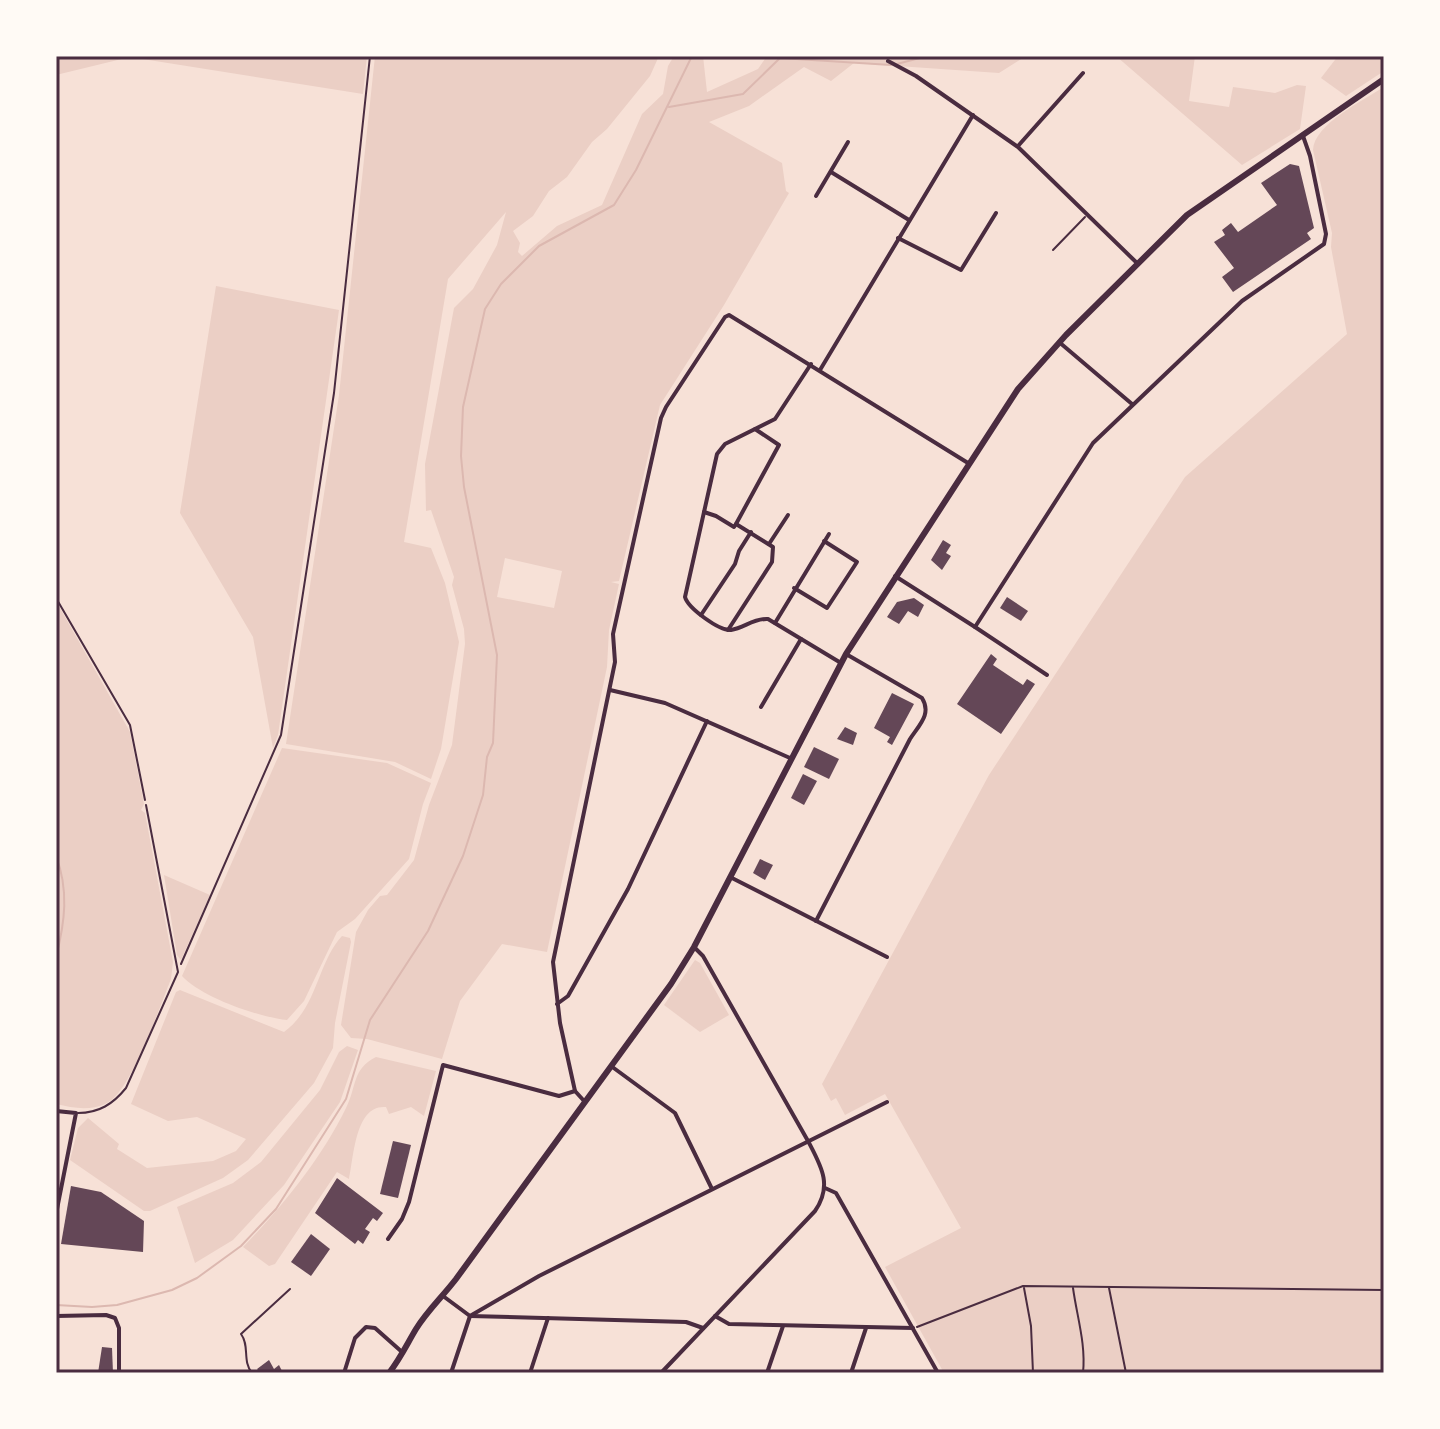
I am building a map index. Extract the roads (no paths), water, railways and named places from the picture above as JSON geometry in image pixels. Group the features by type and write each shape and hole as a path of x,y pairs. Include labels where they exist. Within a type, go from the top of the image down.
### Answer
{"main road":[{"path":"389,1373 417,1327 456,1279 694,947 846,654 1018,389 1059,342 1203,202 1384,79"}],"street":[{"path":"888,61 916,76 1018,147 1138,264"},
{"path":"1018,147 1083,73"},
{"path":"820,370 973,115"},
{"path":"975,627 1093,443 1248,296 1324,244 1326,234 1303,135"},
{"path":"816,196 848,142"},
{"path":"831,172 909,220"},
{"path":"898,238 961,270 996,213"},
{"path":"585,1102 575,1091 557,1004 553,962 610,690 615,662 613,634 661,418 729,315 968,463"},
{"path":"1059,342 1132,404"},
{"path":"728,630 687,604 684,593 717,454 725,444 775,419 811,364"},
{"path":"703,512 734,527 736,524 779,445 755,429"},
{"path":"769,544 788,515"},
{"path":"728,630 772,562 773,547 736,524"},
{"path":"701,615 735,564 751,532"},
{"path":"775,623 829,534"},
{"path":"794,588 827,608 857,562 824,541"},
{"path":"895,576 1047,675"},
{"path":"728,630 759,618 768,619 841,663"},
{"path":"761,707 801,639"},
{"path":"816,921 910,739 927,713 927,705 922,698 846,654"},
{"path":"610,690 657,700 791,759"},
{"path":"557,1004 568,996 619,908 707,721"},
{"path":"730,877 887,957"},
{"path":"661,1373 815,1211 825,1188 823,1170 808,1141 703,956 694,947"},
{"path":"388,1239 409,1202 443,1065 559,1096 575,1091"},
{"path":"611,1066 675,1113 712,1189"},
{"path":"451,1373 470,1316 539,1276 887,1102"},
{"path":"56,1111 76,1113 56,1214"},
{"path":"825,1188 836,1193 938,1373"},
{"path":"441,1294 470,1316 686,1322 703,1329"},
{"path":"56,1316 106,1315 115,1318 119,1328 119,1373"},
{"path":"715,1316 729,1324 913,1328"},
{"path":"530,1373 548,1318"},
{"path":"767,1373 783,1325"},
{"path":"344,1373 356,1335 366,1327 375,1328 403,1354"},
{"path":"851,1373 866,1328"}],"lane":[{"path":"1053,250 1087,214"},
{"path":"76,1113 101,1110 115,1101 126,1088 178,972 146,805"},
{"path":"252,1373 246,1365 245,1339 241,1334 290,1289"}],"waterway":[{"path":"56,1305 117,1305 172,1290 197,1278 241,1246 276,1209 346,1099 370,1020 428,931 463,856 483,795 487,757 493,743 497,655 464,487 461,456 463,407 485,309 501,284 539,246 614,205 636,170 692,56"},
{"path":"897,64 927,56"},
{"path":"669,107 743,94 780,58 891,65"},
{"path":"56,856 63,881 64,906 56,957"}]}
